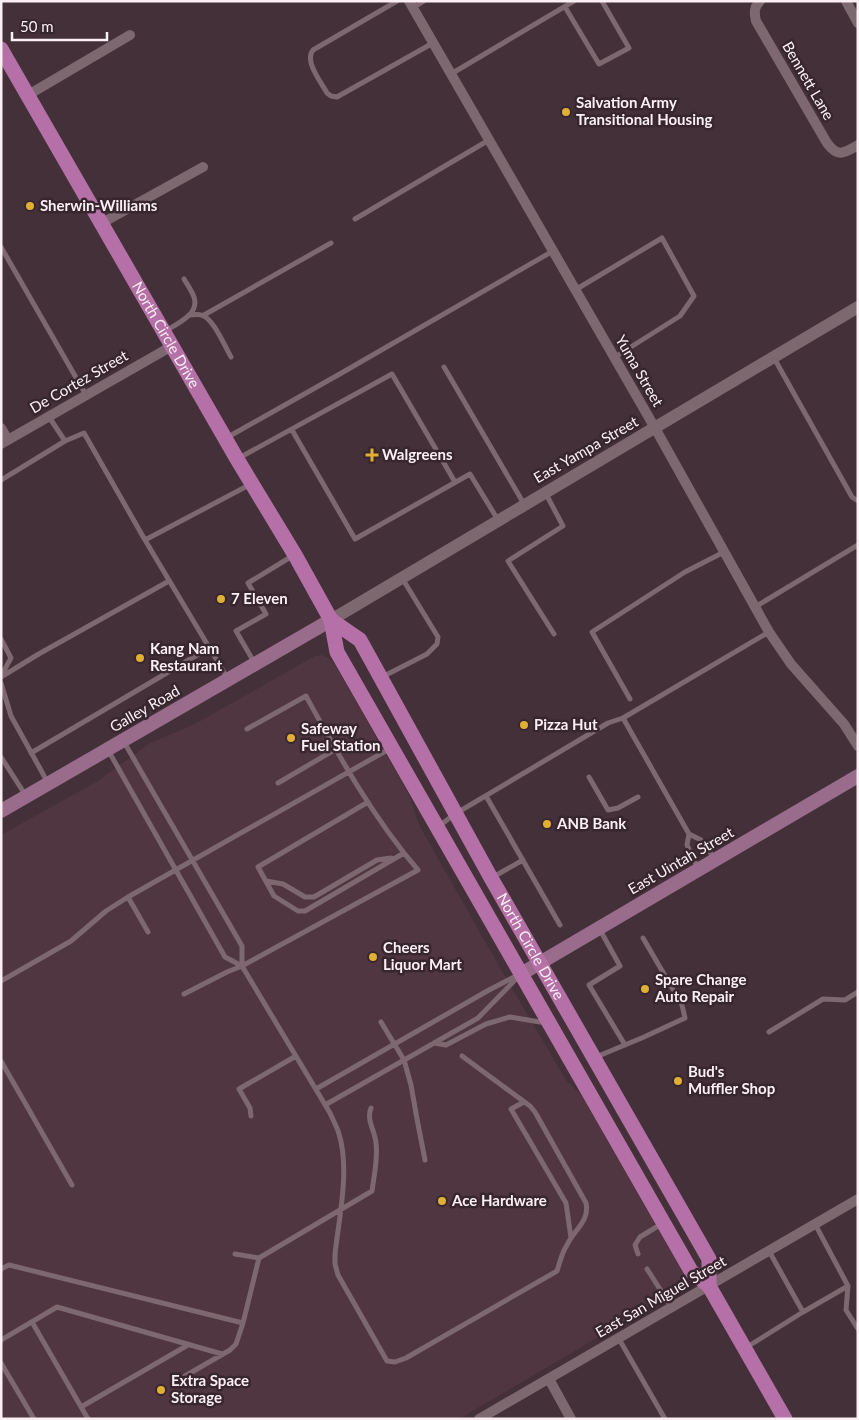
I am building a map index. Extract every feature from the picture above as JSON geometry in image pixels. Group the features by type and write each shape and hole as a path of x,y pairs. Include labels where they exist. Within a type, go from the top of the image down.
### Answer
{"main road":[{"name":"North Circle Drive","path":"1,49 237,459 295,555 331,620 337,652 663,1223 690,1270 709,1286 785,1419"},
{"name":"North Circle Drive","path":"331,620 360,640 491,878 709,1259 709,1286"},
{"name":"Galley Road","path":"1,811 331,620"},
{"name":"East Uintah Street","path":"521,974 858,776"}],"street":[{"name":"Bennett Lane","path":"760,1 754,14 756,21 827,143 832,150 840,153 858,145"},
{"name":"Yuma Street","path":"411,4 655,428 769,632 792,664 844,724 858,746"},
{"path":"849,4 858,23"},
{"path":"28,95 130,35"},
{"path":"102,223 203,167"},
{"name":"East Yampa Street","path":"331,620 858,307"},
{"name":"De Cortez Street","path":"5,442 172,346"},
{"path":"1,428 5,442"},
{"name":"East San Miguel Street","path":"479,1419 858,1199"},
{"path":"549,1379 571,1419"}],"lane":[{"path":"397,1 309,54 309,61 327,93 337,97 434,43"},
{"path":"411,4 424,1"},
{"path":"451,74 574,1"},
{"path":"565,7 599,64 629,48 602,1"},
{"path":"356,219 489,140"},
{"path":"575,290 662,238 694,296 680,316 614,357"},
{"path":"164,332 190,315 204,315 332,243"},
{"path":"1,247 86,395"},
{"path":"225,438 338,376 553,251"},
{"path":"184,279 194,297 195,305 190,315"},
{"path":"204,315 214,326 231,357"},
{"path":"773,358 852,497 858,501"},
{"path":"444,367 524,505"},
{"path":"237,459 392,374 455,482"},
{"path":"49,417 65,441"},
{"path":"292,430 355,539 470,474 498,520"},
{"path":"1,480 65,441 84,433 228,680"},
{"path":"145,540 252,484"},
{"path":"545,492 563,526 508,562 554,634"},
{"path":"755,606 858,545"},
{"path":"630,699 592,632 685,572 725,552"},
{"path":"255,664 236,631 266,614 248,583 295,555"},
{"path":"381,677 427,654 437,644 438,637 402,578"},
{"path":"1,676 169,581"},
{"path":"437,827 608,722 624,718 769,632"},
{"path":"1,639 11,658 1,676"},
{"path":"31,753 209,648"},
{"path":"1,683 11,716 48,784"},
{"path":"184,994 242,966 418,870 368,802 306,696 247,729"},
{"path":"624,718 689,834 701,840 715,859"},
{"path":"123,741 242,946 242,966 316,1089 339,1134 344,1162 344,1178 335,1264 338,1275 387,1361 395,1362 406,1358 557,1271 566,1245 585,1219 588,1210 586,1203 535,1112 462,1056"},
{"path":"1,981 71,941 106,911 392,748"},
{"path":"108,749 225,957 242,966"},
{"path":"278,783 336,749"},
{"path":"1,757 26,797"},
{"path":"589,777 608,810 618,808 638,797"},
{"path":"486,796 560,925"},
{"path":"368,802 258,867 274,896 298,911 306,911 404,853"},
{"path":"689,834 687,844 699,869"},
{"path":"266,881 283,884 305,897 314,898 378,860 394,858"},
{"path":"491,878 523,860"},
{"path":"128,898 148,932"},
{"path":"599,928 620,966 589,985 625,1045"},
{"path":"593,1058 685,1018 682,1005 643,938"},
{"path":"325,1105 478,1018 521,974"},
{"path":"316,1089 506,980 521,974"},
{"path":"769,1032 823,999 844,1000 858,992"},
{"path":"433,1043 446,1045 486,1024 510,1017 550,1024"},
{"path":"381,1022 404,1060 411,1085 425,1160"},
{"path":"251,1116 250,1108 239,1089 296,1056"},
{"path":"1,1061 72,1185"},
{"path":"524,1102 511,1109 566,1203 571,1238"},
{"path":"235,1254 259,1258 372,1191 376,1143 368,1114 371,1108"},
{"path":"638,1254 634,1245 640,1237 663,1223"},
{"path":"815,1224 848,1286 846,1310 858,1329"},
{"path":"769,1251 803,1312"},
{"path":"186,1376 230,1350 236,1344 259,1258"},
{"path":"1,1269 9,1265 243,1323"},
{"path":"647,1269 672,1308"},
{"path":"745,1348 848,1286"},
{"path":"1,1340 57,1307 222,1354"},
{"path":"32,1322 88,1419"},
{"path":"619,1339 666,1419"},
{"path":"81,1407 188,1345"},
{"path":"1,1363 34,1419"}],"shaded area":[{"path":"322,655 335,665 409,795 419,825 503,973 566,1080 582,1096 687,1282 685,1286 459,1419 1,1419 1,835 98,781 150,743 195,724 315,656"}],"place":[{"name":"Salvation Army Transitional Housing","path":"566,112"},
{"name":"Sherwin-Williams","path":"30,206"},
{"name":"Walgreens","path":"372,455"},
{"name":"7 Eleven","path":"221,599"},
{"name":"Kang Nam Restaurant","path":"140,658"},
{"name":"Pizza Hut","path":"524,725"},
{"name":"Safeway Fuel Station","path":"291,738"},
{"name":"ANB Bank","path":"547,824"},
{"name":"Cheers Liquor Mart","path":"373,957"},
{"name":"Spare Change Auto Repair","path":"645,989"},
{"name":"Bud's Muffler Shop","path":"678,1081"},
{"name":"Ace Hardware","path":"442,1201"},
{"name":"Extra Space Storage","path":"161,1390"}]}
